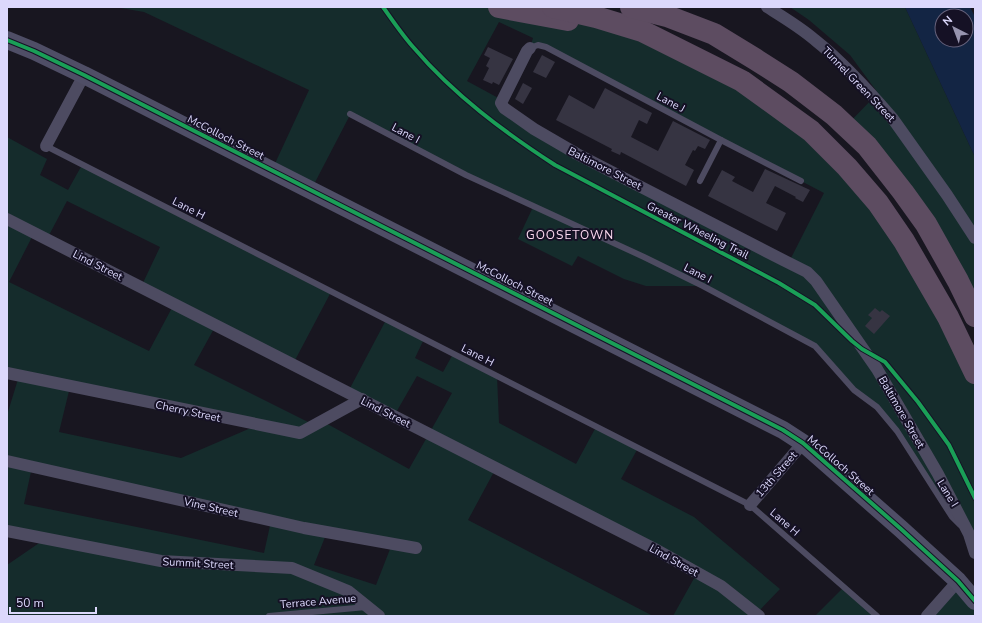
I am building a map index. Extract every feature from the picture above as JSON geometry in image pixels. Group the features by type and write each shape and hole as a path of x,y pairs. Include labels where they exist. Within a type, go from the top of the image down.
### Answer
{"highway":[{"path":"499,7 584,24 646,40 698,58"},
{"path":"552,7 596,17 642,31 698,58 742,81 769,99 811,132 847,167 878,203 904,241 948,317 975,373"},
{"path":"631,7 667,16 714,34 785,78 834,115 867,146 903,192 921,218 958,281 975,316"},
{"path":"948,317 975,386"}],"street":[{"name":"Tunnel Green Street","path":"767,7 815,39 855,77 893,119 947,195 975,238"},
{"name":"McColloch Street","path":"7,40 84,75 773,424 803,443 958,581 975,601"},
{"name":"Baltimore Street","path":"530,48 527,51 501,103 504,108 577,154 806,272 816,281 877,369 938,474 969,534 975,553"},
{"path":"46,146 84,75"},
{"name":"Lind Street","path":"7,219 653,548 721,586 759,616"},
{"name":"Cherry Street","path":"7,373 300,433 362,399"},
{"name":"13th Street","path":"750,505 803,443"},
{"name":"Vine Street","path":"7,461 304,528 416,548"},
{"name":"Summit Street","path":"7,531 161,561 292,568 348,591 379,616"},
{"path":"927,616 958,581"}],"lane":[{"name":"Lane J","path":"530,48 538,45 546,47 721,140 802,181"},
{"name":"Lane I","path":"350,114 466,175 644,257 703,286 815,346 854,390 877,407 897,431 952,517 969,534"},
{"path":"700,181 721,140"},
{"name":"Lane H","path":"46,146 750,505 878,616"},
{"name":"Terrace Avenue","path":"270,616 368,607"}],"green space":[{"path":"115,7 499,7 563,19 646,40 698,58 847,167 948,317 975,387 975,553 969,534 952,517 897,431 877,407 854,390 815,346 700,286 646,286 624,279 578,256 572,266 518,239 533,207 350,115 311,190 272,170 309,90 144,12","holes":["499,22 533,38 530,48 546,47 824,193 789,262 504,108 502,100 467,81"]},
{"path":"790,7 905,7 975,157 975,319 926,224 846,126 878,93 850,55 809,20"},
{"path":"7,137 47,159 40,175 68,190 82,165 331,292 293,364 216,325 194,365 314,425 322,421 409,469 452,393 417,376 394,416 348,392 386,320 424,339 415,358 443,372 453,354 497,376 499,423 576,464 596,427 638,448 621,479 694,517 780,589 757,613 759,616 673,616 697,573 496,468 468,520 653,616 7,616 7,565 45,539 7,531 7,415 19,376 7,373","holes":["67,201 160,247 141,287 174,304 149,351 9,282 34,233 47,239","70,387 258,425 181,458 59,432","32,467 271,521 264,553 24,504","327,532 392,544 376,585 314,565"]},
{"path":"958,581 975,601 975,616 927,616"},
{"path":"844,587 877,616 815,616"}],"water":[{"path":"905,7 970,7 934,8 934,48 974,48 974,15 975,157"}],"building":[{"path":"488,47 513,59 499,85 483,80 489,68 486,66 490,58 484,55"},
{"path":"542,55 555,62 546,78 533,72"},
{"path":"523,83 532,88 523,104 515,99"},
{"path":"605,88 652,113 647,124 639,120 631,137 658,151 673,121 710,140 705,149 698,146 695,151 693,150 685,165 694,170 686,186 621,152 620,155 611,151 612,149 556,120 569,95 594,109"},
{"path":"765,169 810,190 803,202 775,186 766,203 786,213 777,231 708,196 722,170 735,177 732,181 753,192"},
{"path":"875,308 880,312 882,310 890,316 874,334 865,326 872,318 868,315"}],"cycle path":[{"name":"Greater Wheeling Trail","path":"383,7 398,28 429,65 480,112 517,139 555,165 779,283 815,305 852,341 862,349 885,362 918,402 949,445 975,498"},
{"path":"7,40 84,75 783,430 803,443 901,529 958,581 975,601"}],"district":[{"name":"GOOSETOWN","path":"570,235"}]}
